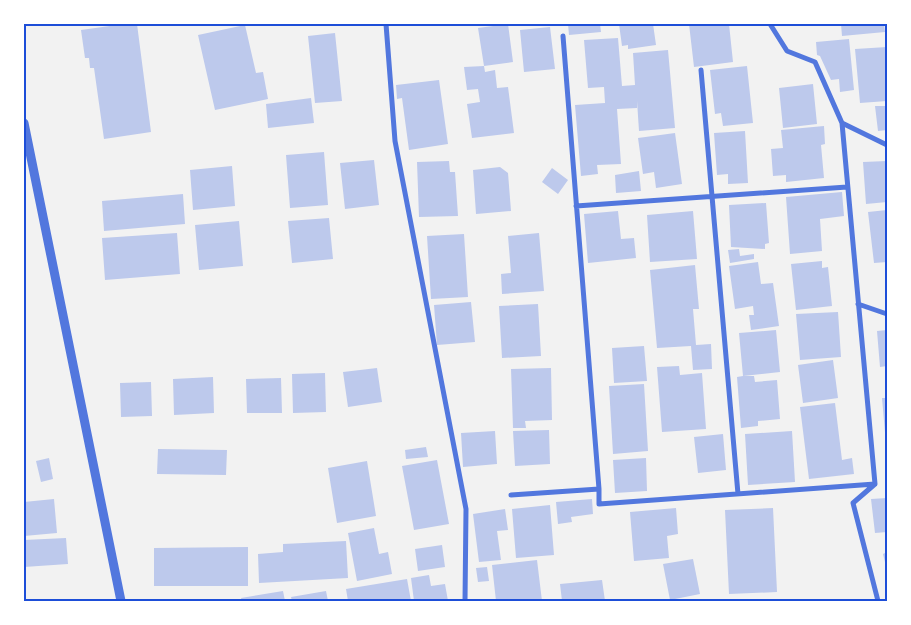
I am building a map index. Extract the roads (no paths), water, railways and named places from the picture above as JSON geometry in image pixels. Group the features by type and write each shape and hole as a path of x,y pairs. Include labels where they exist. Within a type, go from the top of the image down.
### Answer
{"street":[{"path":"386,24 395,141 466,509 465,601"},
{"path":"770,24 787,51 815,62 842,123 875,484"},
{"path":"563,36 599,504 875,484"},
{"path":"701,70 738,494"},
{"path":"24,123 121,601"},
{"path":"842,123 887,145"},
{"path":"576,206 847,188"},
{"path":"858,304 887,314"},
{"path":"875,484 853,503 878,601"},
{"path":"511,495 599,489"}]}
